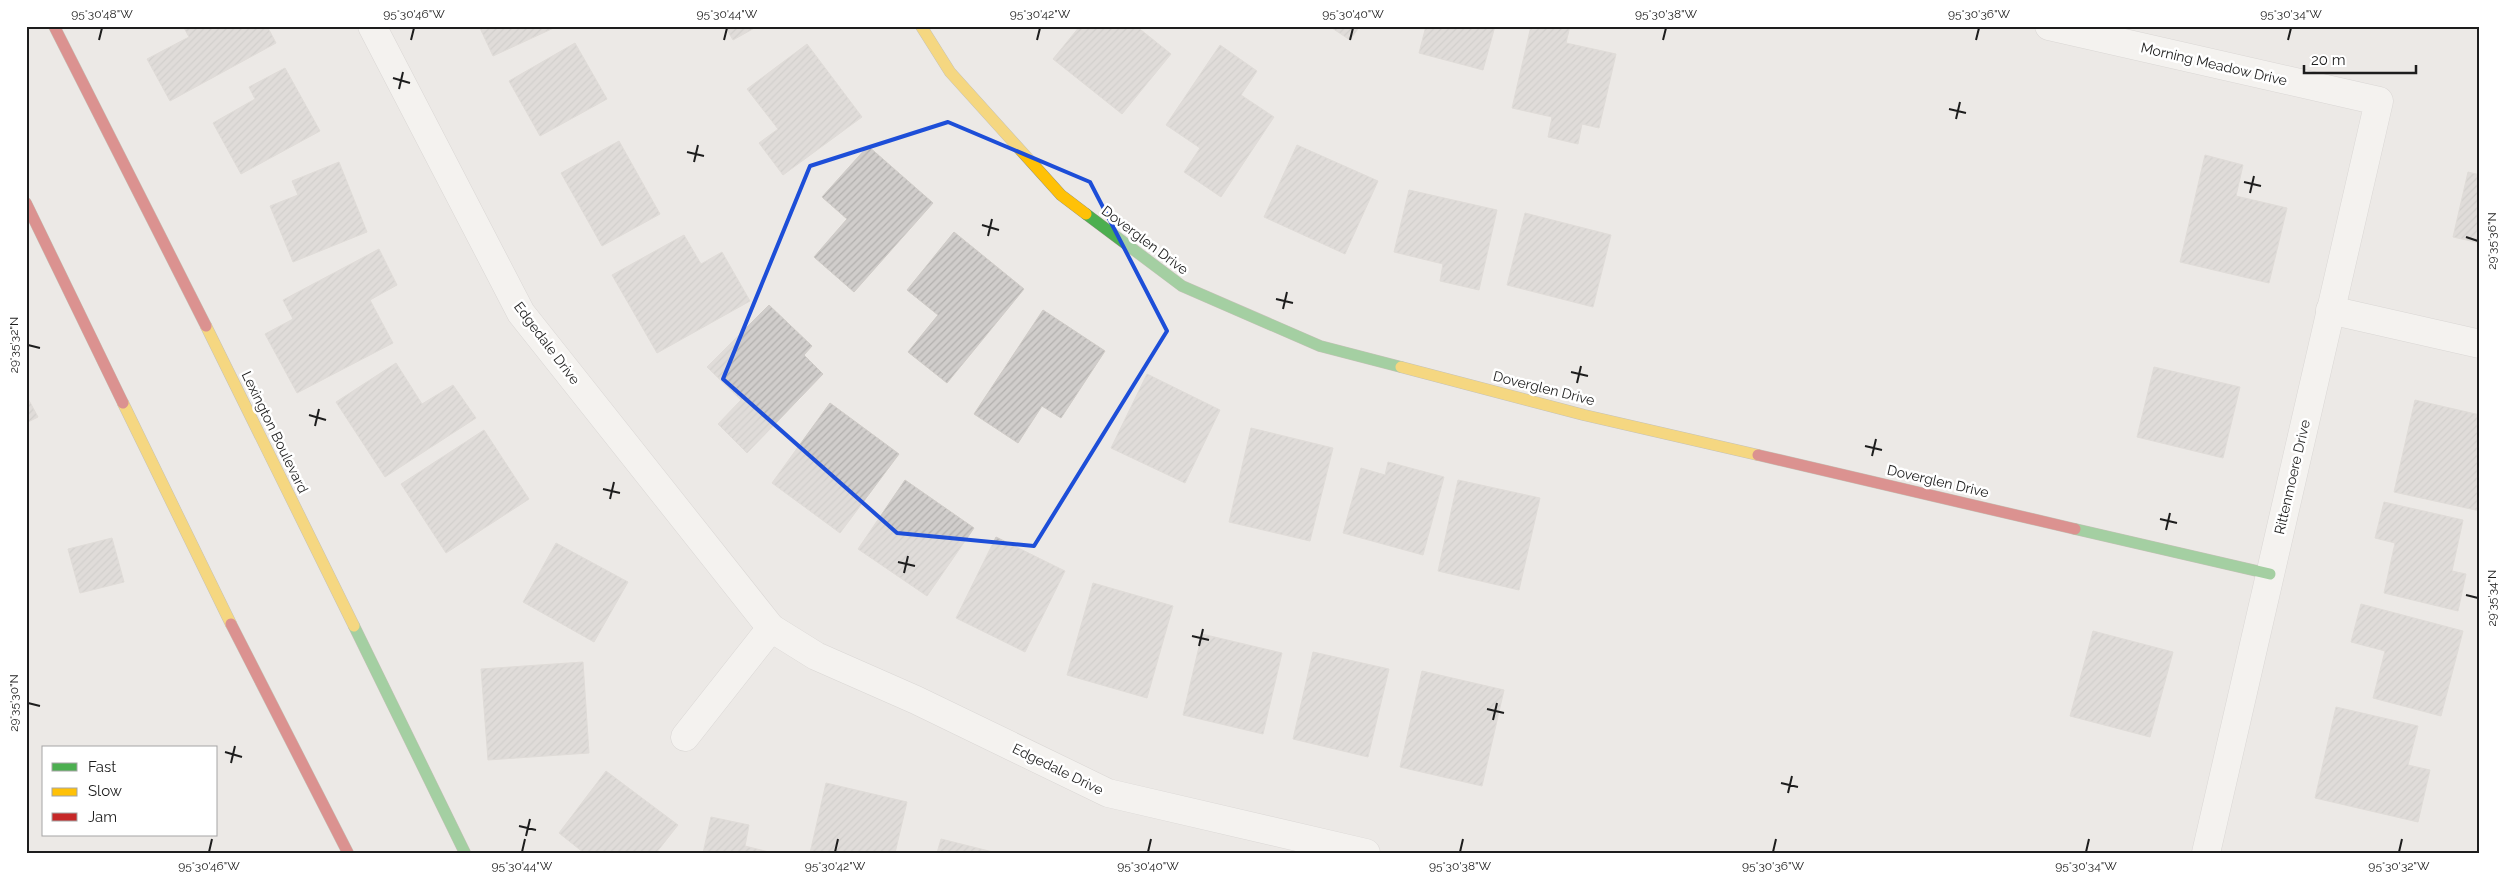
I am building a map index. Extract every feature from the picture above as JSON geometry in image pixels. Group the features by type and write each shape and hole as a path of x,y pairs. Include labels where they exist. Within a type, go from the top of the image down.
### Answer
{"street":[{"name":"Lexington Boulevard","path":"54,26 159,230 466,853"},
{"name":"Edgedale Drive","path":"372,26 521,313 771,628 816,656 916,700 1108,793 1366,853"},
{"name":"Doverglen Drive","path":"920,26 950,72 1061,195 1182,286 1320,346 1584,415 2270,574"},
{"name":"Morning Meadow Drive","path":"2049,26 2379,101"},
{"name":"Rittenmoere Drive","path":"2206,853 2379,101"},
{"path":"26,203 227,617 348,853"},
{"path":"2330,310 2480,344"},
{"path":"685,737 771,628"}],"highlighted area":[{"path":"948,122 1090,182 1167,331 1034,546 897,533 723,379 810,166"}],"building":[{"path":"183,26 267,26 276,43 170,101 147,59 189,37"},
{"path":"479,26 558,26 493,56"},
{"path":"725,26 758,26 733,40"},
{"path":"1080,26 1136,26 1171,54 1122,114 1053,59"},
{"path":"1329,26 1360,26 1350,40"},
{"path":"1426,26 1495,26 1483,70 1419,53"},
{"path":"1531,26 1570,26 1566,43 1616,54 1599,128 1582,124 1578,144 1548,137 1552,117 1512,108"},
{"path":"575,43 607,99 540,136 509,81"},
{"path":"807,44 862,117 783,175 759,143 778,129 747,89"},
{"path":"1220,45 1257,71 1241,95 1274,117 1221,197 1184,172 1200,148 1166,125"},
{"path":"285,68 320,131 241,174 213,123 255,99 249,87"},
{"path":"619,141 660,214 602,246 561,173"},
{"path":"1297,145 1378,181 1345,254 1264,217"},
{"path":"868,146 933,203 854,292 814,257 847,219 822,197"},
{"path":"2205,155 2243,165 2236,196 2287,208 2269,283 2180,262"},
{"path":"339,162 367,232 293,262 270,206 298,195 292,181"},
{"path":"2468,172 2480,175 2480,243 2453,237"},
{"path":"1409,190 1497,210 1479,290 1440,281 1443,264 1394,252"},
{"path":"1525,213 1611,235 1593,307 1507,285"},
{"path":"954,232 1024,289 947,383 908,352 938,315 907,290"},
{"path":"684,235 701,264 722,252 750,301 657,353 612,275"},
{"path":"379,249 397,285 370,300 393,343 297,393 265,334 293,319 283,300"},
{"path":"769,305 812,346 804,355 823,374 747,453 718,424 741,400 707,367"},
{"path":"1043,310 1105,351 1061,418 1042,406 1018,443 974,414"},
{"path":"396,363 422,404 453,385 476,418 385,477 336,402"},
{"path":"2154,367 2240,387 2223,458 2137,437"},
{"path":"1147,374 1220,410 1185,483 1111,448"},
{"path":"26,395 38,417 26,423"},
{"path":"2415,400 2480,415 2480,511 2394,492"},
{"path":"830,403 899,454 840,533 772,483"},
{"path":"1251,428 1333,448 1310,541 1229,522"},
{"path":"484,430 529,499 446,553 401,484"},
{"path":"1388,462 1444,477 1423,555 1343,533 1361,468 1385,475"},
{"path":"905,480 974,528 927,596 858,549"},
{"path":"1458,480 1540,498 1519,590 1438,571"},
{"path":"2384,502 2463,520 2452,571 2466,574 2458,611 2384,593 2395,543 2375,538"},
{"path":"996,537 1065,571 1025,652 956,618"},
{"path":"112,538 124,582 80,593 68,549"},
{"path":"556,543 628,582 594,642 523,602"},
{"path":"1093,583 1173,606 1147,698 1067,675"},
{"path":"2361,604 2463,631 2441,716 2373,698 2385,651 2351,642"},
{"path":"2093,631 2173,652 2150,737 2070,716"},
{"path":"1202,634 1282,653 1263,734 1183,715"},
{"path":"1313,652 1389,669 1368,757 1293,739"},
{"path":"583,662 589,753 488,760 481,669"},
{"path":"1422,671 1504,690 1482,786 1400,767"},
{"path":"2336,707 2418,726 2408,765 2430,770 2418,822 2315,798"},
{"path":"606,771 678,825 656,853 584,853 559,833"},
{"path":"826,783 907,802 895,853 810,853"},
{"path":"711,817 749,825 745,846 773,853 703,853"},
{"path":"941,839 997,853 937,853"}],"traffic: fast":[{"path":"1086,214 1182,286 1320,346 1401,367"},
{"path":"2075,529 2270,574"},
{"path":"354,626 465,853"}],"traffic: slow":[{"path":"921,26 950,72 1061,195 1086,214"},
{"path":"206,326 354,626"},
{"path":"1401,367 1584,415 1758,455"},
{"path":"123,403 231,624"}],"traffic: jam":[{"path":"54,26 206,326"},
{"path":"26,203 123,403"},
{"path":"1758,455 2075,529"},
{"path":"231,624 348,853"}]}
